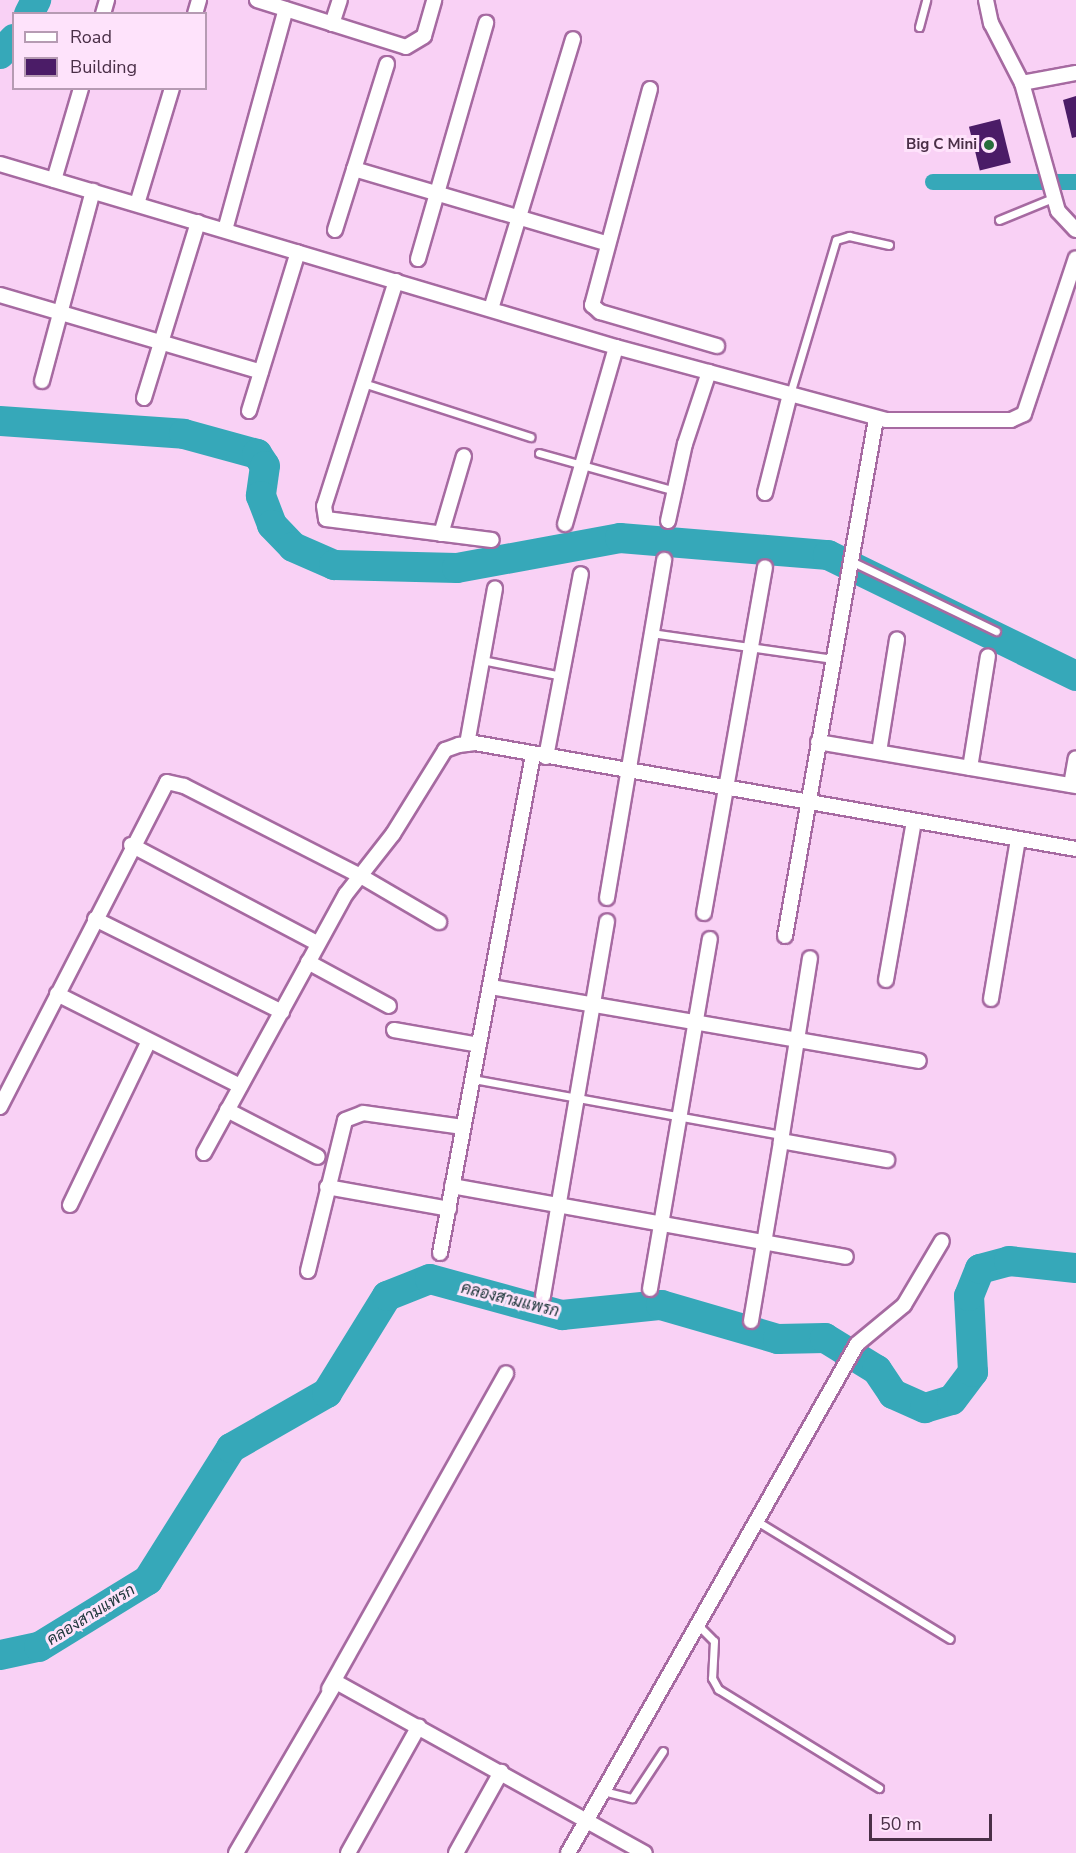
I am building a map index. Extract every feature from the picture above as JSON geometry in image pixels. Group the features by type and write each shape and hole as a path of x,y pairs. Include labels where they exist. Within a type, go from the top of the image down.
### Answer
{"street":[{"path":"257,0 406,47 424,36 434,0"},
{"path":"332,24 340,0"},
{"path":"986,0 991,23 1022,83 1053,198 1076,230"},
{"path":"225,230 286,9"},
{"path":"418,259 486,23"},
{"path":"490,309 573,39"},
{"path":"335,230 387,64"},
{"path":"1022,83 1076,73"},
{"path":"54,180 80,90"},
{"path":"137,204 171,90"},
{"path":"650,90 606,243 592,305 600,312 717,346"},
{"path":"0,164 616,347 876,419 977,422 1011,420 1024,414 1076,258"},
{"path":"354,169 518,220 606,243"},
{"path":"42,381 93,191"},
{"path":"144,398 198,222"},
{"path":"249,411 298,252"},
{"path":"396,281 324,506 326,519 492,540"},
{"path":"0,295 59,314 162,339 261,372"},
{"path":"565,524 616,347"},
{"path":"668,521 709,372"},
{"path":"765,493 790,394"},
{"path":"785,936 876,419"},
{"path":"441,534 464,456"},
{"path":"607,898 664,560"},
{"path":"704,913 765,567"},
{"path":"440,1253 491,987 540,756 562,676 581,574"},
{"path":"467,744 495,589"},
{"path":"879,752 897,639"},
{"path":"970,768 988,656"},
{"path":"818,742 1073,786 1076,758"},
{"path":"204,1153 282,1012 317,943 359,875 393,834 445,750 467,744 630,770 727,790 1076,849"},
{"path":"0,1107 6,1080 57,994 162,787 172,780 359,875 440,922"},
{"path":"886,980 914,821"},
{"path":"991,999 1018,838"},
{"path":"131,845 317,943"},
{"path":"95,919 282,1012"},
{"path":"543,1296 607,921"},
{"path":"650,1289 710,939"},
{"path":"751,1321 810,958"},
{"path":"308,962 389,1006"},
{"path":"491,987 919,1061"},
{"path":"57,994 240,1086"},
{"path":"394,1030 479,1045"},
{"path":"70,1204 149,1041"},
{"path":"227,1110 318,1157"},
{"path":"308,1271 342,1130 353,1114 463,1127"},
{"path":"782,1138 887,1160"},
{"path":"452,1186 560,1203 846,1257"},
{"path":"327,1187 449,1209"},
{"path":"568,1853 696,1623 857,1344 904,1305 942,1241"},
{"path":"236,1853 506,1373"},
{"path":"327,1691 343,1683 645,1853"},
{"path":"348,1853 419,1726"},
{"path":"456,1853 501,1772"}],"lane":[{"path":"919,27 927,0"},
{"path":"999,220 1053,198"},
{"path":"790,394 836,240 849,236 889,245"},
{"path":"363,383 530,437"},
{"path":"539,453 582,462 675,491"},
{"path":"851,561 996,631"},
{"path":"651,633 833,659"},
{"path":"482,660 562,676"},
{"path":"473,1079 782,1138"},
{"path":"755,1520 950,1639"},
{"path":"696,1623 714,1641 712,1678 718,1689 879,1788"},
{"path":"602,1790 632,1798 663,1750"}],"building":[{"path":"1076,96 1076,137 1072,138 1063,100"},
{"name":"Big C Mini","path":"1000,119 1011,163 980,170 969,127"}],"waterway":[{"path":"30,12 36,0"},
{"path":"0,54 12,41"},
{"path":"933,182 1076,182"},
{"path":"0,421 184,434 257,454 265,466 261,496 272,525 293,547 334,565 457,568 620,538 828,555 1076,676"},
{"name":"คลองสามแพรก","path":"0,1655 39,1647 148,1580 231,1448 327,1393 387,1296 430,1279 562,1315 661,1305 778,1339 825,1338 877,1370 893,1394 925,1408 952,1400 973,1372 969,1296 980,1269 1009,1261 1076,1268"}],"place":[{"name":"Big C Mini","path":"989,145"}]}
